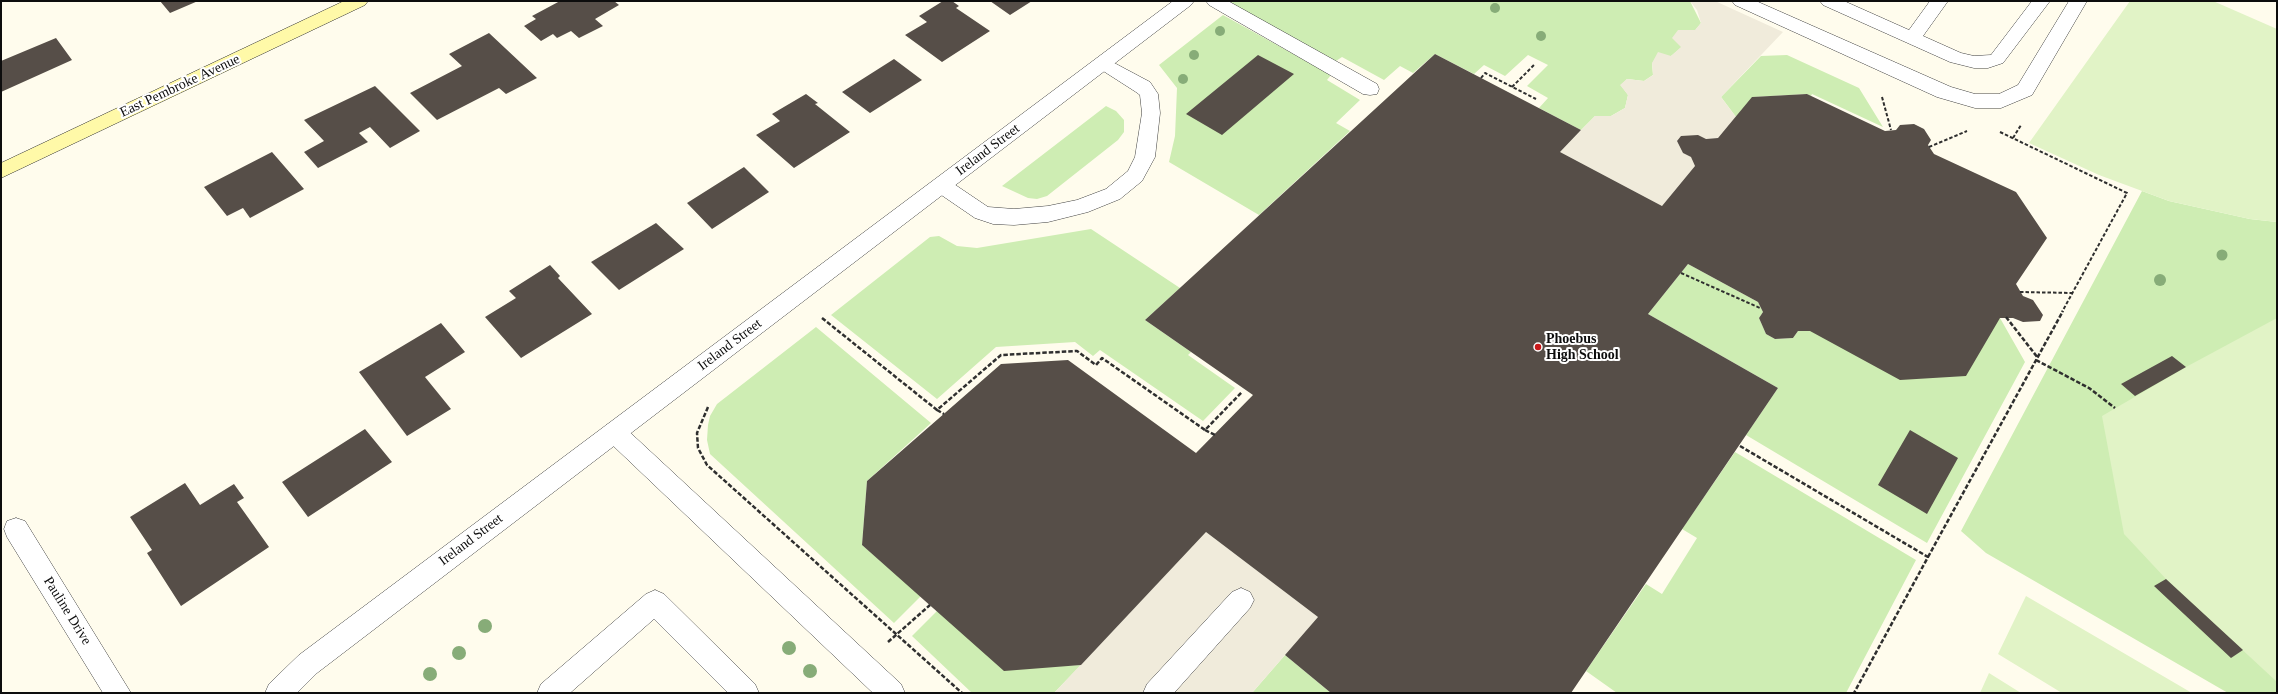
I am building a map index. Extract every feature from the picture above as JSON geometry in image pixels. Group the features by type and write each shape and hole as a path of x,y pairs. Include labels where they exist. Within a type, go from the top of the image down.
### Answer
{"main road":[{"name":"East Pembroke Avenue","path":"1,171 359,1"}],"street":[{"name":"Ireland Street","path":"278,693 308,664 1185,1"},
{"path":"1215,1 1370,89"},
{"path":"1741,1 1944,92 1974,101 2001,101 2025,90 2078,1"},
{"path":"1829,1 1963,61 1988,62 1997,59 2041,1"},
{"path":"1912,38 1939,1"},
{"path":"941,185 982,213 993,216 1014,217 1048,214 1081,208 1113,194 1135,176 1145,157 1151,113 1148,94 1143,87 1103,63"},
{"path":"614,432 892,693"},
{"name":"Pauline Drive","path":"16,529 118,693"},
{"path":"1156,693 1241,600"},
{"path":"550,693 655,602 746,693"}],"path":[{"path":"1512,86 1535,64"},
{"path":"1481,78 1485,73 1536,99"},
{"path":"1881,93 1892,130"},
{"path":"1929,147 1969,130"},
{"path":"1854,693 2074,293 2127,193 2012,138"},
{"path":"1681,273 1760,308"},
{"path":"2020,292 2074,293"},
{"path":"822,318 944,414"},
{"path":"2006,318 2037,359 2089,388 2115,408"},
{"path":"937,410 1001,355 1077,351 1096,364 1102,358 1205,430 1215,435"},
{"path":"1205,430 1242,392"},
{"path":"708,407 697,433 698,448 707,465 962,693"},
{"path":"1740,446 1928,557"}],"green space":[{"path":"1233,1 1690,1 1701,23 1682,47 1671,56 1652,63 1653,75 1644,81 1627,79 1621,85 1628,95 1625,108 1611,116 1595,116 1581,130 1539,108 1548,98 1527,86 1548,65 1528,55 1505,76 1484,65 1474,74 1435,54 1413,73 1400,66 1384,80 1342,57 1336,61 1229,4"},
{"path":"2130,1 2213,1 2277,29 2277,222 2250,219 2169,201 2099,175 2029,143"},
{"path":"1223,15 1331,75 1327,80 1360,100 1336,123 1350,131 1259,215 1169,162 1175,136 1177,88 1159,65"},
{"path":"1787,55 1859,88 1883,127 1812,94 1811,96 1807,94 1753,97 1736,117 1721,97 1761,56"},
{"path":"1106,106 1116,111 1124,120 1124,132 1118,140 1047,196 1037,199 1028,198 1002,186"},
{"path":"2142,191 2169,201 2250,219 2277,222 2277,693 2228,693 1986,553 1961,531"},
{"path":"1091,229 1180,288 1145,320 1191,352 1188,355 1235,388 1203,421 1100,350 1093,356 1075,342 996,347 937,399 831,315 930,237 939,236 957,246 977,248"},
{"path":"1688,264 1758,302 1763,312 1759,318 1766,334 1775,339 1793,338 1798,331 2000,318 2025,362 1927,543 1746,435 1778,388 1648,314"},
{"path":"2277,318 2277,682 2166,579 2124,534 2102,416 2186,367"},
{"path":"816,327 931,423 867,481 862,545 921,596 894,623 710,454 707,440 708,425 710,416 717,404"},
{"path":"1735,452 1916,560 1846,693 1617,693 1586,671 1646,584 1662,594 1697,538 1682,529"},
{"path":"2026,596 2192,693 2062,693 1998,654"},
{"path":"937,611 1058,666 1081,665 1054,693 972,693 912,636"},
{"path":"1285,655 1331,693 1252,693"},
{"path":"1989,673 2021,693 1980,693"}],"shaded area":[{"path":"1690,1 1715,1 1783,32 1721,97 1736,117 1718,138 1677,141 1683,153 1691,157 1695,166 1662,206 1560,152 1595,116 1611,116 1625,108 1628,95 1620,85 1627,79 1644,81 1653,75 1652,63 1658,52 1671,56 1681,47 1672,38 1678,30 1695,30 1701,23 1697,10"},
{"path":"1206,532 1318,617 1252,693 1054,693"}],"building":[{"path":"160,1 198,1 170,13"},
{"path":"560,1 614,1 619,5 595,19 603,26 579,38 571,31 557,38 553,34 541,41 524,26 536,19 532,16"},
{"path":"943,1 952,1 959,6 956,8 990,31 942,62 905,35 927,22 919,16"},
{"path":"990,1 1032,1 1010,15"},
{"path":"489,33 537,78 506,94 499,88 437,120 410,93 462,66 449,54"},
{"path":"56,38 72,60 1,92 1,61"},
{"name":"Phoebus High School","path":"1435,54 1581,130 1560,152 1662,206 1695,166 1691,157 1683,153 1677,141 1681,136 1698,135 1706,139 1718,138 1752,97 1807,94 1885,131 1896,130 1900,125 1914,124 1924,129 1931,140 1928,145 1934,154 2016,192 2047,238 2016,284 2023,296 2033,300 2043,315 2040,321 2023,322 2013,318 2000,318 1966,376 1900,380 1810,331 1798,331 1793,338 1775,339 1766,334 1759,318 1763,312 1758,302 1688,264 1648,314 1778,388 1571,693 1331,693 1285,655 1318,617 1206,532 1081,665 1004,671 862,545 867,481 1001,364 1068,360 1196,453 1253,395 1145,320"},
{"path":"1258,55 1294,74 1222,135 1186,114"},
{"path":"894,59 922,80 870,113 842,92"},
{"path":"375,86 420,131 390,148 370,127 359,133 368,142 318,168 304,152 324,141 304,120"},
{"path":"806,94 818,103 815,104 850,132 794,168 756,135 780,121 772,114"},
{"path":"272,152 304,189 250,218 243,208 227,216 204,187"},
{"path":"744,167 769,192 712,229 687,203"},
{"path":"656,223 684,249 619,290 591,262"},
{"path":"550,265 560,276 558,278 592,314 521,358 485,317 516,298 509,291"},
{"path":"441,323 465,352 425,377 451,409 407,436 359,372"},
{"path":"2172,356 2186,367 2135,396 2121,384"},
{"path":"365,429 392,462 308,517 282,482"},
{"path":"1910,430 1958,458 1927,514 1878,485"},
{"path":"185,483 200,505 234,484 244,498 237,502 269,547 181,606 147,553 152,550 130,517"},
{"path":"2166,579 2243,650 2231,658 2154,586"}],"place":[{"name":"Phoebus High School","path":"1538,347"}]}
